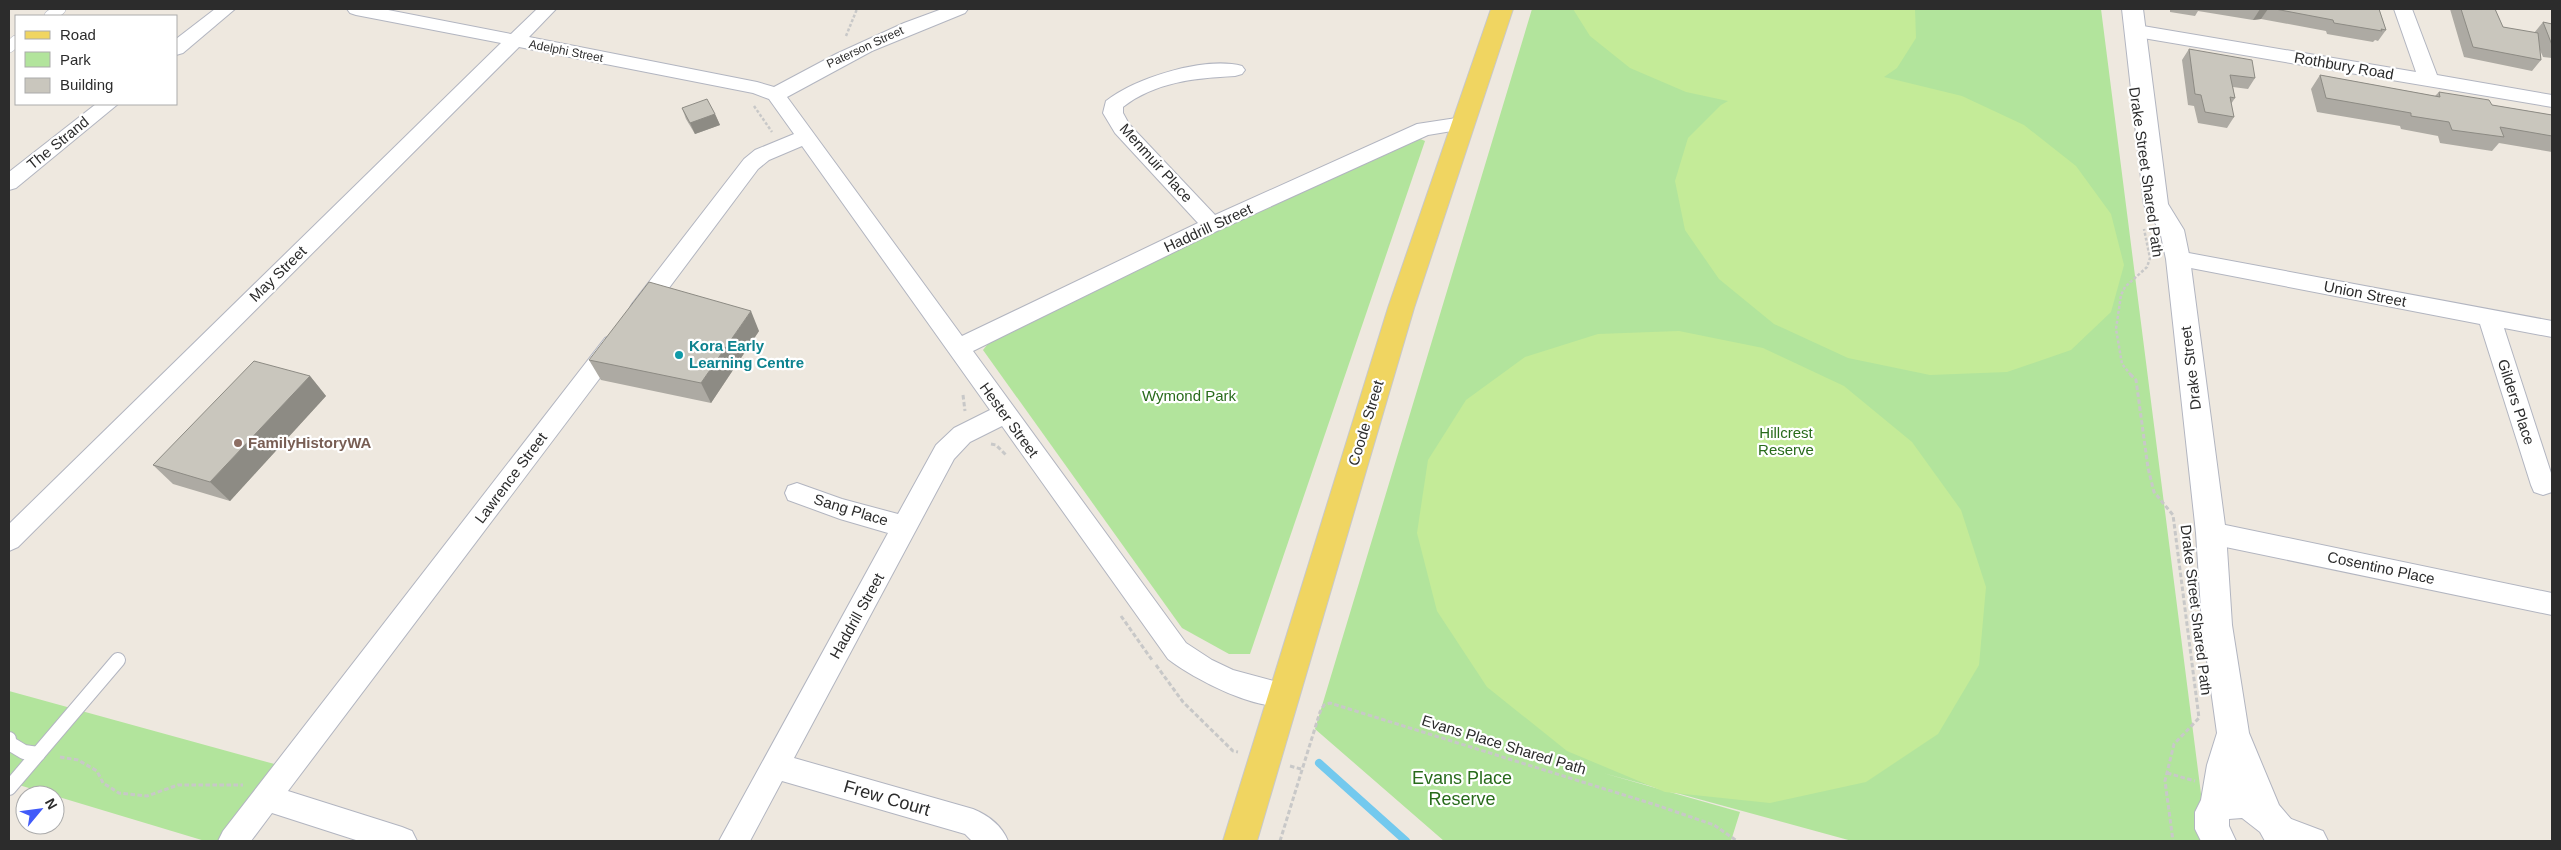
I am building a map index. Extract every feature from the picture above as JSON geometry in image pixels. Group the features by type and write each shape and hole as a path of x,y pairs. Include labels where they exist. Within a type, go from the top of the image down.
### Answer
{"main road":[{"name":"Coode Street","path":"1240,841 1282,696 1401,308 1502,9"}],"street":[{"path":"178,47 226,9"},
{"name":"Adelphi Street","path":"356,9 757,88 776,95"},
{"name":"May Street","path":"9,540 547,9"},
{"name":"Paterson Street","path":"776,95 848,53 911,26 959,9"},
{"path":"2403,9 2429,80"},
{"name":"Rothbury Road","path":"2134,20 2429,80 2552,101"},
{"name":"Drake Street","path":"2134,20 2156,205 2172,230 2178,259 2211,533 2217,625 2233,733 2276,828"},
{"name":"Menmuir Place","path":"1212,225 1122,128 1113,113 1114,105 1124,95 1156,81 1203,72 1235,70"},
{"name":"Hester Street","path":"776,95 1178,651 1201,669 1237,685 1282,696"},
{"name":"The Strand","path":"9,183 107,105"},
{"name":"Haddrill Street","path":"958,348 1212,225 1424,129 1463,123"},
{"name":"Lawrence Street","path":"233,841 751,164 762,155 806,136"},
{"name":"Union Street","path":"2178,259 2552,329"},
{"name":"Gilders Place","path":"2489,318 2543,486"},
{"name":"Haddrill Street","path":"734,841 945,452 962,435 1005,414"},
{"name":"Sang Place","path":"797,493 840,509 906,527"},
{"name":"Cosentino Place","path":"2211,533 2552,604"},
{"name":"Drake Street","path":"2219,841 2211,820 2210,794 2223,765 2233,733"},
{"name":"Frew Court","path":"775,766 973,823 993,841"},
{"path":"271,792 402,841"},
{"path":"2210,794 2257,808 2276,828 2313,841"}],"lane":[{"path":"9,788 118,660"},
{"path":"9,738 9,743 24,752 38,754"}],"path":[{"path":"848,53 841,47 857,9"},
{"name":"Drake Street Shared Path","path":"2142,220 2150,258 2147,268 2125,286 2121,295 2116,329 2122,364 2136,380 2148,468 2154,492 2173,515 2198,718 2174,744 2165,781 2173,841"},
{"name":"Evans Place Shared Path","path":"1280,841 1320,712 1324,705 1330,703 1656,804 1714,825 1737,841"},
{"path":"38,754 78,760 97,771 103,783 119,793 148,796 178,785 271,792"},
{"path":"2167,773 2210,794"}],"green space":[{"name":"Hillcrest Reserve","path":"1532,9 2101,9 2207,841 1852,841 1603,773 1740,812 1731,841 1444,841 1315,729"},
{"path":"1573,9 1915,9 1916,38 1897,68 1884,77 1962,96 2024,125 2076,166 2111,214 2124,265 2111,312 2071,350 2007,372 1930,375 1848,358 1774,324 1719,279 1685,230 1675,181 1688,138 1721,105 1728,101 1686,92 1630,68 1590,36"},
{"name":"Wymond Park","path":"1411,135 1425,141 1250,654 1229,654 1182,628 983,350 998,331"},
{"path":"1679,331 1763,348 1844,386 1912,442 1961,510 1986,587 1979,665 1938,734 1866,782 1770,803 1665,792 1567,751 1487,687 1437,611 1417,533 1428,460 1466,400 1525,357 1598,334"},
{"path":"9,691 289,768 233,841 205,841 65,799 65,785 19,785 9,782"}],"building":[{"path":"2275,9 2379,9 2386,30 2381,29 2382,31 2334,23 2333,20"},
{"path":"2461,9 2495,9 2503,27 2538,33 2541,60 2473,47"},
{"path":"2543,22 2552,24 2552,45"},
{"path":"2189,49 2252,60 2255,78 2230,75 2235,98 2230,97 2234,117 2205,112 2201,95 2195,94"},
{"path":"2320,75 2440,97 2439,92 2489,100 2492,105 2552,115 2552,136 2500,127 2504,137 2452,130 2449,122 2411,116 2411,113 2326,98"},
{"path":"707,99 715,114 690,123 682,108"},
{"name":"Kora Early Learning Centre","path":"649,282 751,311 701,383 589,360"},
{"path":"254,361 310,376 210,482 153,465"}],"waterway":[{"path":"1319,763 1406,841"}],"place":[{"name":"Kora Early Learning Centre","path":"679,355"},
{"name":"FamilyHistoryWA","path":"238,443"}],"park label":[{"name":"Evans Place Reserve","path":"1462,788"}]}
